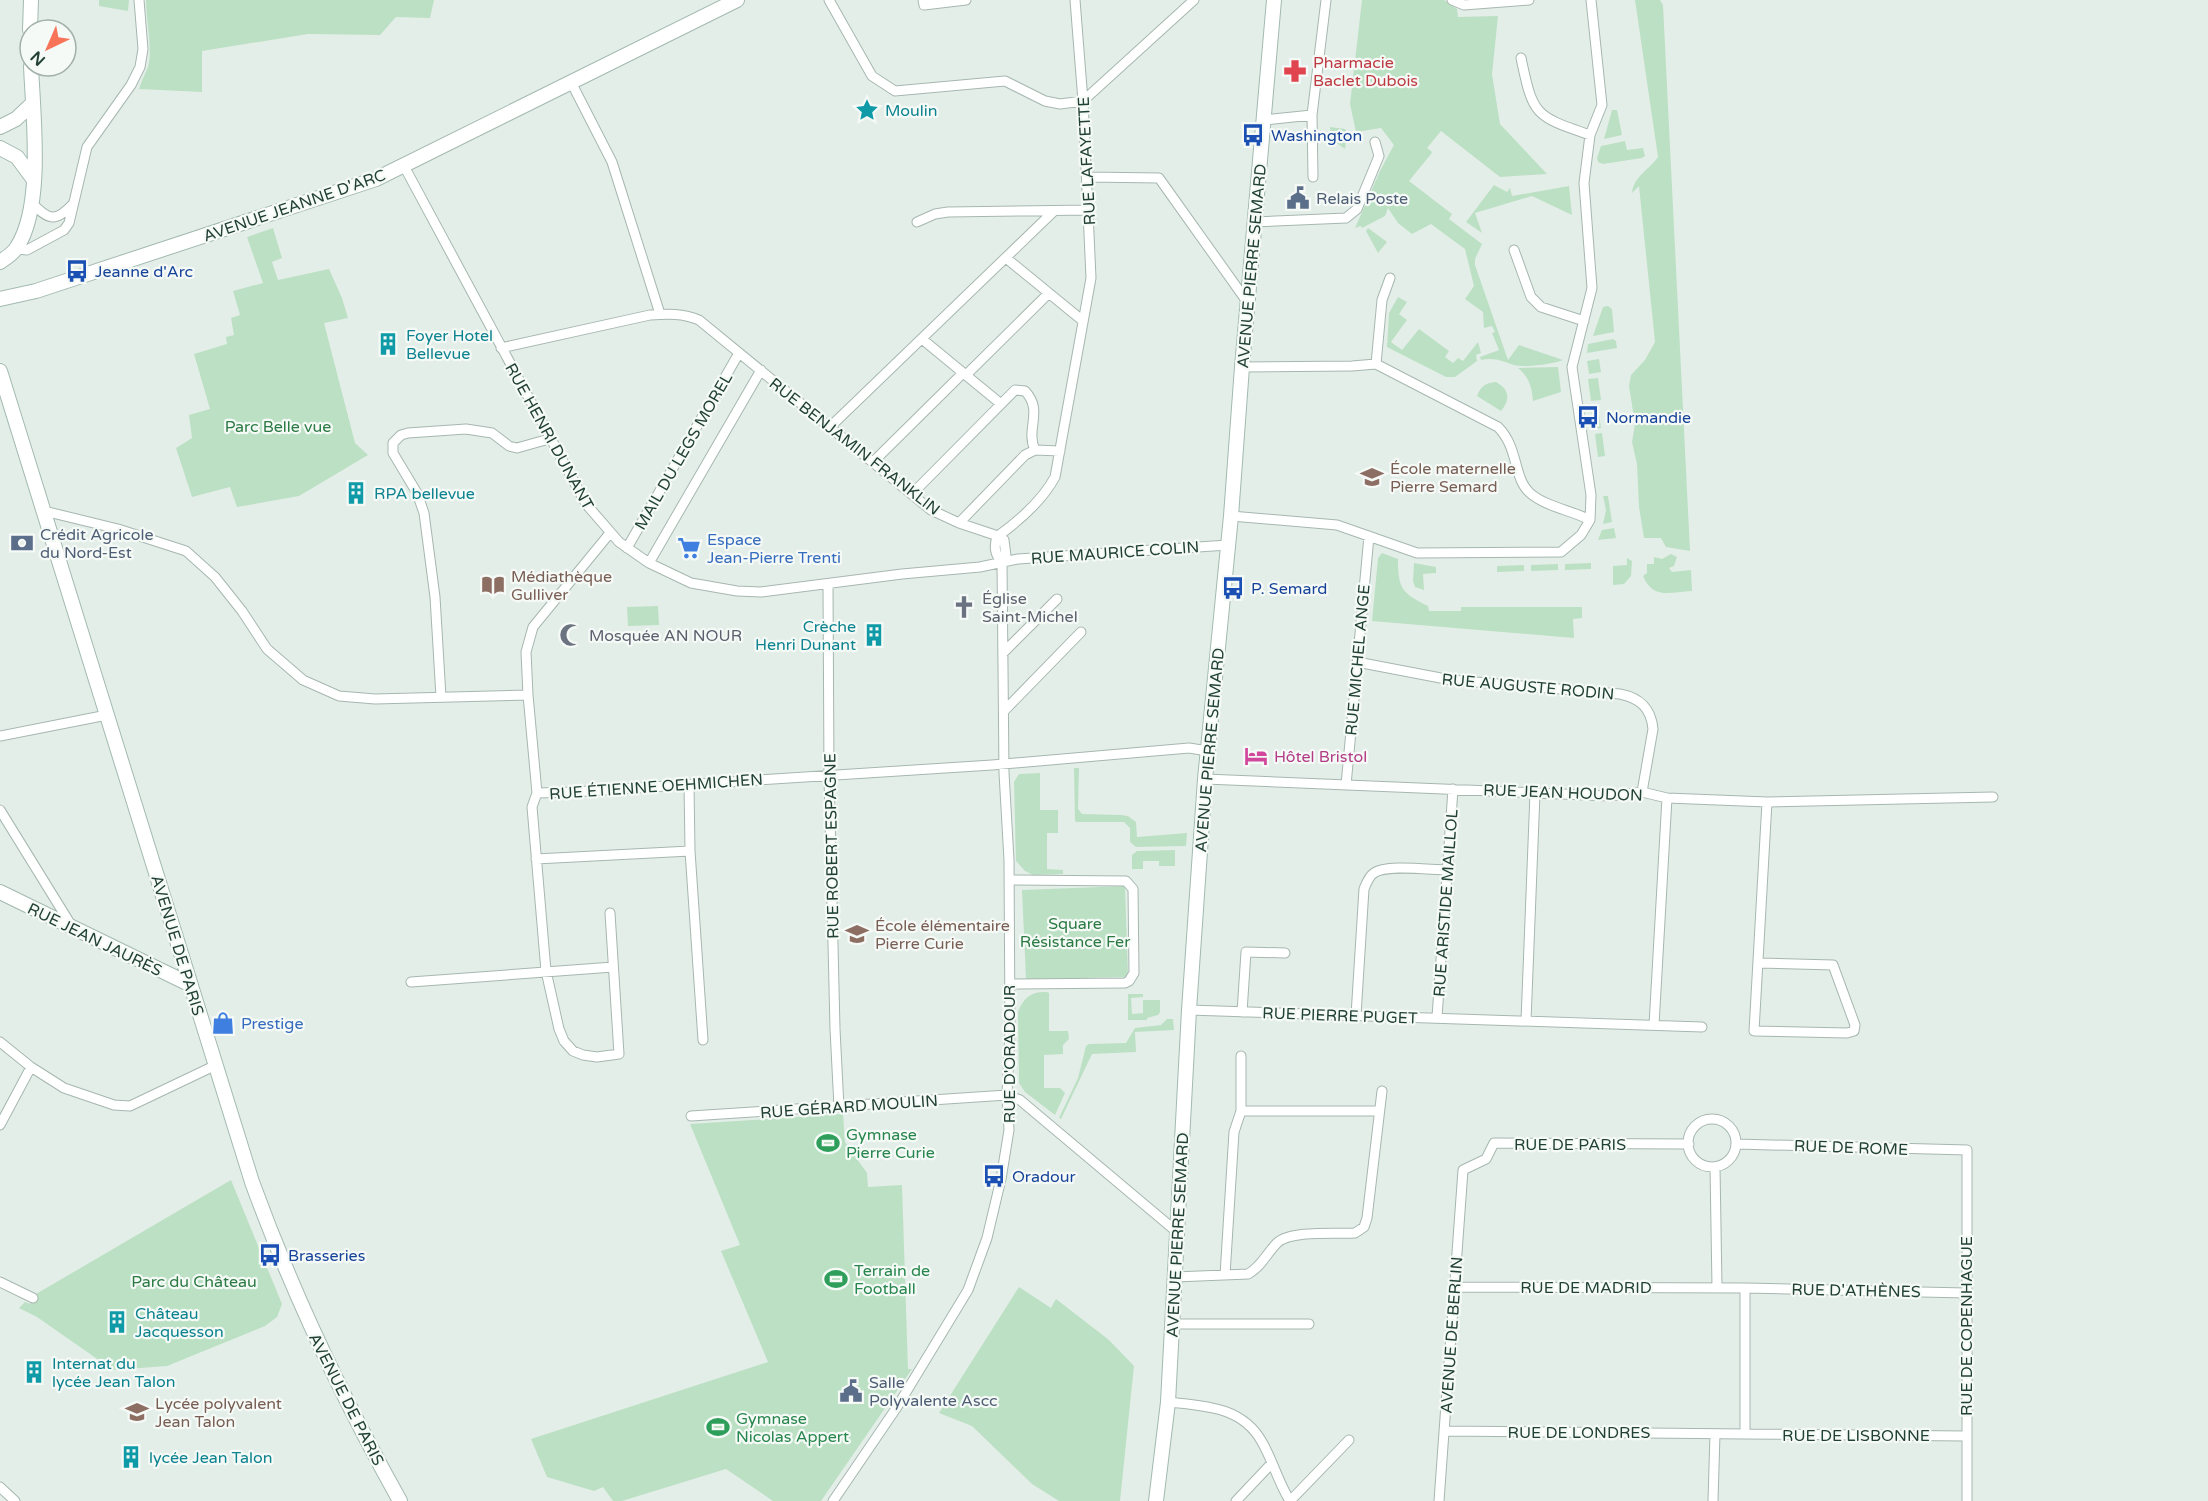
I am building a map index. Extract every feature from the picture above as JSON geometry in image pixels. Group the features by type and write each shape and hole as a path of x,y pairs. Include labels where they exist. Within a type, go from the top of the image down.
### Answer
{"main road":[{"path":"18,0 30,5"},
{"name":"AVENUE JEANNE D'ARC","path":"0,299 36,291 376,179 736,0"},
{"name":"AVENUE PIERRE SEMARD","path":"1156,1501 1168,1402 1189,1010 1205,779 1231,516 1274,0"},
{"path":"0,262 16,249 26,229 32,203 34,180 32,78"},
{"path":"1,126 16,119 33,103"},
{"path":"0,148 17,157 34,180"},
{"name":"AVENUE DE PARIS","path":"0,371 191,985 214,1066 252,1182 278,1252 339,1387 400,1501"},
{"name":"RUE JEAN JAURÈS","path":"0,892 191,985"}],"street":[{"path":"16,249 27,250 64,230 69,223 87,147 131,85 140,67 143,49 139,0"},
{"path":"829,0 872,76 895,91 1005,81 1045,101 1060,104 1083,101 1194,0"},
{"path":"923,0 924,5 966,0"},
{"name":"RUE LAFAYETTE","path":"998,536 1013,525 1047,492 1055,477 1091,278 1083,101 1075,0"},
{"path":"1313,177 1312,115 1326,0"},
{"path":"1452,0 1464,4 1529,0"},
{"path":"1231,516 1337,525 1417,553 1561,552 1581,535 1590,520 1592,495 1572,367 1592,288 1584,183 1590,135 1602,105 1591,0"},
{"path":"1521,57 1530,97 1537,111 1557,124 1590,135"},
{"path":"571,82 612,162 660,314"},
{"path":"1264,120 1312,115"},
{"path":"1255,222 1346,218 1357,209 1379,156 1375,142"},
{"name":"RUE HENRI DUNANT","path":"404,166 586,504 610,533 649,563 691,583 723,590 761,592 902,574 980,567 1002,562"},
{"path":"1087,177 1159,178 1248,303"},
{"path":"32,203 43,215 50,218 60,216 73,204"},
{"path":"916,222 934,214 948,212 1088,210"},
{"name":"RUE LAFAYETTE","path":"830,427 1054,211"},
{"path":"1514,250 1531,297 1541,307 1584,321"},
{"path":"1006,258 1083,321"},
{"path":"1376,364 1382,300 1390,278"},
{"path":"873,462 1049,293"},
{"name":"RUE BENJAMIN FRANKLIN","path":"501,348 660,314 692,317 740,353 931,510 959,523 998,536"},
{"path":"922,339 1001,404"},
{"name":"MAIL DU LEGS MOREL","path":"627,548 740,353"},
{"path":"1242,367 1376,364 1498,427 1507,436 1522,483 1530,493 1543,501 1590,520"},
{"name":"MAIL DU LEGS MOREL","path":"649,563 761,370"},
{"path":"912,494 1015,390 1025,391 1032,398 1035,417 1030,439 1035,450"},
{"path":"441,697 438,629 424,513 392,448 396,439 401,435 466,429 492,434 509,446 517,448 549,439"},
{"path":"959,523 1025,455 1035,450 1060,451"},
{"path":"44,511 118,529 186,551 215,577 267,649 303,680 339,696 375,699 528,695"},
{"name":"RUE ÉTIENNE OEHMICHEN","path":"610,533 532,627 526,652 537,793 1004,764 1189,748 1208,751"},
{"path":"998,536 995,548 997,557 1002,562"},
{"name":"RUE MICHEL ANGE","path":"1346,785 1369,536"},
{"name":"RUE MAURICE COLIN","path":"1002,562 1228,545"},
{"name":"RUE D'ORADOUR","path":"833,1501 897,1407 968,1290 987,1238 1001,1179 1009,1130 1007,1095 1010,984 1009,880 1004,764 1002,562"},
{"name":"RUE ROBERT ESPAGNE","path":"828,584 829,775 839,1107"},
{"path":"1004,653 1057,599"},
{"path":"1005,710 1081,632"},
{"name":"RUE AUGUSTE RODIN","path":"1357,662 1451,680 1620,694 1638,699 1648,710 1653,729 1642,792"},
{"path":"0,736 107,715"},
{"name":"RUE JEAN HOUDON","path":"1205,779 1610,796 1642,792 1666,798 1767,802 1993,797"},
{"path":"689,784 690,851 703,1040"},
{"name":"RUE ARISTIDE MAILLOL","path":"1437,1017 1453,789"},
{"path":"537,793 532,807 536,859 546,971 558,1029 564,1041 573,1051 597,1057 619,1053 610,913"},
{"path":"1526,1021 1535,793"},
{"path":"1654,1025 1666,798"},
{"path":"1758,963 1833,965 1855,1024 1854,1031 1847,1033 1754,1031 1767,802"},
{"path":"0,810 72,927"},
{"path":"536,859 690,851"},
{"path":"1356,1015 1364,889 1368,880 1373,873 1384,869 1447,870"},
{"path":"1009,880 1126,881 1129,883 1133,889 1134,973 1125,983 1010,984"},
{"name":"RUE PIERRE PUGET","path":"1242,1012 1246,952 1285,953"},
{"path":"411,982 613,967"},
{"name":"RUE PIERRE PUGET","path":"1189,1010 1702,1027"},
{"path":"0,1042 31,1067 64,1088 114,1105 130,1106 214,1066"},
{"path":"1225,1275 1234,1132 1241,1111 1241,1056"},
{"path":"0,1125 31,1067"},
{"path":"1175,1277 1248,1274 1258,1268 1278,1241 1290,1235 1355,1233 1364,1227 1382,1091"},
{"path":"1007,1095 1020,1100 1177,1232"},
{"name":"RUE GÉRARD MOULIN","path":"691,1116 1007,1095"},
{"path":"1241,1111 1379,1111"},
{"path":"1707,1120 1715,1120 1731,1128 1736,1144 1730,1159 1715,1167 1705,1166 1698,1162 1690,1153 1689,1144 1692,1132 1697,1125 1707,1120"},
{"name":"RUE DE PARIS","path":"1462,1170 1486,1159 1494,1143 1689,1144"},
{"name":"RUE DE ROME","path":"1736,1144 1966,1150"},
{"name":"RUE DE COPENHAGUE","path":"1966,1150 1967,1501"},
{"path":"1715,1167 1717,1287"},
{"name":"AVENUE DE BERLIN","path":"1439,1501 1462,1170"},
{"path":"0,1282 33,1298"},
{"name":"RUE DE MADRID","path":"1455,1287 1745,1288"},
{"path":"1745,1288 1745,1434"},
{"name":"RUE D'ATHÈNES","path":"1745,1288 1966,1293"},
{"path":"1173,1323 1309,1324"},
{"path":"1168,1402 1218,1408 1235,1415 1247,1424 1261,1440 1290,1501 1349,1440"},
{"name":"RUE DE LONDRES","path":"1444,1431 1745,1434"},
{"path":"1713,1501 1715,1434"},
{"name":"RUE DE LISBONNE","path":"1745,1434 1966,1436"},
{"path":"1236,1501 1271,1464"},
{"path":"0,1487 15,1501"}],"green space":[{"path":"99,0 129,0 128,11 99,6"},
{"path":"146,0 434,0 430,18 396,17 380,35 308,34 202,51 202,92 139,89 149,60 150,43"},
{"path":"1362,0 1444,0 1457,9 1458,17 1498,16 1492,74 1500,124 1547,174 1500,177 1441,131 1427,148 1432,152 1431,154 1409,181 1452,214 1449,219 1482,244 1475,259 1475,265 1508,360 1519,345 1563,360 1525,366 1494,359 1481,360 1480,357 1499,350 1492,333 1495,332 1492,326 1484,328 1483,312 1465,299 1474,286 1465,249 1431,224 1412,234 1398,223 1388,208 1385,216 1362,228 1361,226 1355,228 1394,145 1381,128 1356,132 1350,104"},
{"path":"1635,0 1660,0 1663,5 1690,551 1666,547 1661,538 1644,538 1639,507 1637,464 1632,442 1635,424 1629,386 1631,375 1645,360 1655,342 1639,186 1632,193 1636,182 1658,157"},
{"path":"1612,110 1617,110 1622,135 1604,139"},
{"path":"1330,127 1345,129 1347,132 1345,149 1331,139"},
{"path":"1625,141 1627,150 1643,148 1645,156 1603,164 1598,162 1601,146"},
{"path":"1494,185 1507,192 1510,188 1512,196 1569,186 1572,215 1532,196 1475,213 1482,233 1466,222"},
{"name":"Parc Belle vue","path":"273,228 282,258 272,262 278,280 329,269 342,298 348,318 324,323 355,443 368,455 299,496 237,507 230,487 192,497 176,448 192,438 189,415 210,409 194,354 227,344 226,337 234,335 231,318 240,315 233,291 263,283 247,237"},
{"path":"1368,228 1387,242 1378,253 1366,231"},
{"path":"1398,297 1407,302 1399,314 1407,320 1391,342 1402,350 1419,329 1449,351 1445,357 1453,363 1458,358 1463,361 1478,342 1481,353 1476,355 1477,361 1455,377 1446,377 1387,347 1389,313"},
{"path":"1608,306 1612,309 1614,332 1593,336 1603,307"},
{"path":"1613,339 1616,341 1617,348 1587,353 1588,344"},
{"path":"1599,359 1601,372 1589,374 1587,361"},
{"path":"1558,367 1561,392 1533,401 1529,383 1518,368"},
{"path":"1598,378 1601,400 1591,401 1588,379"},
{"path":"1496,382 1504,388 1507,395 1501,411 1477,396 1484,386"},
{"path":"1598,407 1601,428 1594,429 1591,408"},
{"path":"1602,433 1605,456 1598,457 1595,434"},
{"path":"1603,496 1608,496 1612,522 1603,524 1606,510"},
{"path":"1614,528 1616,538 1598,540 1602,530"},
{"path":"1382,553 1398,559 1399,577 1403,589 1428,606 1429,611 1461,611 1461,607 1582,607 1582,618 1573,619 1574,638 1372,621 1378,558"},
{"path":"1671,554 1677,557 1674,566 1669,568 1672,572 1691,570 1692,591 1663,593 1657,592 1647,584 1643,576 1647,573 1647,564 1654,564 1654,557 1662,559"},
{"path":"1627,558 1632,561 1631,576 1624,584 1613,585 1613,566 1627,565"},
{"path":"1414,563 1436,567 1436,573 1423,574 1424,590 1415,587"},
{"path":"1591,563 1591,569 1565,570 1565,564"},
{"path":"1558,564 1558,570 1531,571 1531,565"},
{"path":"1524,565 1524,571 1497,572 1497,566"},
{"path":"658,606 659,625 628,626 627,607"},
{"path":"1074,768 1079,768 1078,809 1082,814 1128,816 1136,822 1137,837 1187,833 1186,846 1136,847 1130,842 1130,828 1124,822 1075,821"},
{"path":"1040,773 1040,810 1058,810 1058,833 1047,833 1047,869 1063,870 1063,874 1033,875 1025,871 1016,861 1014,782 1019,774"},
{"path":"1175,850 1175,866 1159,866 1159,861 1143,861 1143,869 1132,869 1132,855 1137,851"},
{"name":"Square Résistance Fer","path":"1125,886 1128,975 1125,977 1026,979 1022,890"},
{"path":"1049,993 1049,1031 1068,1031 1069,1039 1063,1045 1063,1054 1044,1055 1044,1088 1060,1088 1065,1093 1055,1115 1025,1092 1019,1083 1018,1012 1028,996"},
{"path":"1128,994 1143,994 1143,997 1131,998 1132,1014 1143,1013 1143,1000 1160,1000 1160,1012 1147,1020 1128,1020"},
{"path":"1167,1019 1173,1019 1174,1030 1135,1032 1136,1052 1092,1054 1061,1119 1059,1118 1078,1078 1086,1046 1126,1043 1135,1028 1161,1025"},
{"path":"843,1114 845,1142 867,1173 868,1187 902,1185 908,1369 912,1369 821,1501 773,1501 726,1469 622,1501 613,1501 603,1487 594,1491 547,1477 531,1439 768,1362 721,1251 740,1245 690,1124"},
{"name":"Parc du Château","path":"231,1180 282,1304 277,1317 265,1326 167,1366 113,1370 37,1317 19,1308 25,1302 30,1304 36,1294"},
{"path":"1019,1287 1051,1308 1056,1299 1109,1340 1134,1366 1120,1501 1059,1501 1032,1484 972,1426 939,1413"}],"place":[{"name":"Pharmacie Baclet Dubois","path":"1295,71"},
{"name":"Moulin","path":"867,110"},
{"name":"Washington","path":"1253,135"},
{"name":"Relais Poste","path":"1298,198"},
{"name":"Jeanne d'Arc","path":"77,271"},
{"name":"Foyer Hotel Bellevue","path":"388,344"},
{"name":"Normandie","path":"1588,417"},
{"name":"École maternelle Pierre Semard","path":"1372,477"},
{"name":"RPA bellevue","path":"356,493"},
{"name":"Crédit Agricole du Nord-Est","path":"22,543"},
{"name":"Espace Jean-Pierre Trenti","path":"689,548"},
{"name":"Médiathèque Gulliver","path":"493,585"},
{"name":"P. Semard","path":"1233,588"},
{"name":"Église Saint-Michel","path":"964,607"},
{"name":"Mosquée AN NOUR","path":"571,635"},
{"name":"Crèche Henri Dunant","path":"874,635"},
{"name":"Hôtel Bristol","path":"1256,756"},
{"name":"École élémentaire Pierre Curie","path":"857,934"},
{"name":"Prestige","path":"223,1023"},
{"name":"Gymnase Pierre Curie","path":"828,1143"},
{"name":"Oradour","path":"994,1176"},
{"name":"Brasseries","path":"270,1255"},
{"name":"Terrain de Football","path":"836,1279"},
{"name":"Château Jacquesson","path":"117,1322"},
{"name":"Internat du lycée Jean Talon","path":"34,1372"},
{"name":"Salle Polyvalente Ascc","path":"851,1391"},
{"name":"Lycée polyvalent Jean Talon","path":"137,1412"},
{"name":"Gymnase Nicolas Appert","path":"718,1427"},
{"name":"lycée Jean Talon","path":"131,1457"}]}
